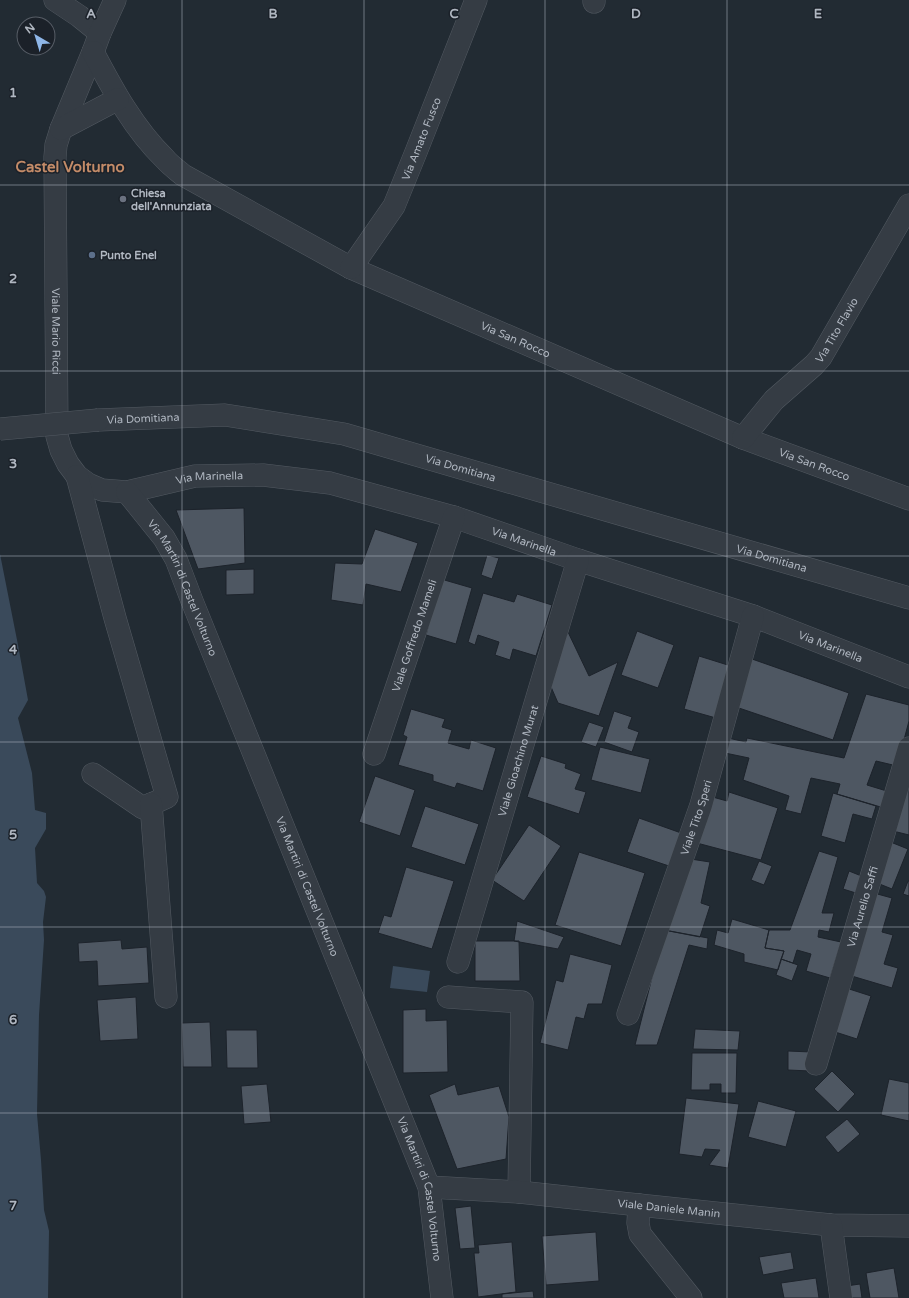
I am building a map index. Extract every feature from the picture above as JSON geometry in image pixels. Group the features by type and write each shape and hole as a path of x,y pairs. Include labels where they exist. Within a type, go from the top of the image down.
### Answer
{"street":[{"path":"55,0 79,16 96,43"},
{"name":"Viale Mario Ricci","path":"115,0 60,129 56,145 57,436 61,450 68,464 77,476 88,484 102,490 127,492"},
{"name":"Via Amato Fusco","path":"351,268 394,206 476,0"},
{"name":"Via San Rocco","path":"96,43 118,99 145,137 165,160 184,175 351,268 743,438 909,499"},
{"path":"60,129 118,99"},
{"name":"Via Tito Flavio","path":"743,438 774,400 821,357 909,204"},
{"name":"Via Domitiana","path":"0,429 98,420 226,414 344,434 909,598"},
{"name":"Via Marinella","path":"127,492 195,476 263,475 330,482 454,517 578,560 753,616 909,677"},
{"path":"77,476 115,618 166,797 143,808 93,774"},
{"name":"Via Martiri di Castel Volturno","path":"127,492 164,538 176,559 429,1186 442,1298"},
{"name":"Viale Goffredo Mameli","path":"374,754 454,517"},
{"name":"Viale Gioachino Murat","path":"458,962 578,560"},
{"name":"Viale Tito Speri","path":"628,1014 701,805 753,616"},
{"name":"Via Aurelio Saffi","path":"816,1064 909,748"},
{"path":"151,804 166,996"},
{"path":"448,997 522,1002 520,1192"},
{"name":"Viale Daniele Manin","path":"429,1186 520,1192 831,1225 909,1226"},
{"path":"639,1205 638,1224 640,1234 691,1298"},
{"path":"831,1225 841,1298"}],"water":[{"path":"0,554 28,700 18,718 32,773 35,810 46,813 46,829 35,848 37,883 44,891 46,897 43,922 44,940 39,1015 37,1114 44,1210 49,1231 48,1298 0,1298"},
{"path":"393,966 430,971 427,992 390,988"}],"building":[{"path":"244,508 245,563 198,569 176,510"},
{"path":"375,529 418,543 401,592 366,584 363,605 331,600 335,563 362,564"},
{"path":"487,555 499,558 492,579 481,575"},
{"path":"254,569 254,594 226,595 226,570"},
{"path":"441,579 472,588 456,644 426,635"},
{"path":"483,593 514,602 517,594 552,605 536,656 513,649 510,660 495,655 499,642 478,635 475,645 468,642"},
{"path":"637,631 674,645 658,688 621,675"},
{"path":"568,632 589,676 618,662 599,716 558,703 548,680"},
{"path":"699,656 731,666 716,718 684,709"},
{"path":"752,659 849,693 833,740 736,707"},
{"path":"866,694 909,705 909,721 897,766 876,761 867,785 890,792 884,808 837,794 840,784 811,778 801,814 785,810 789,796 743,780 749,758 725,753 728,738 746,742 747,738 844,758"},
{"path":"411,709 445,719 442,727 452,730 448,743 469,749 471,740 496,748 483,791 457,783 455,788 433,781 433,775 398,765 407,737 403,735"},
{"path":"614,711 632,717 628,728 639,732 632,752 604,742"},
{"path":"589,722 604,727 596,747 581,742"},
{"path":"600,747 650,759 641,793 591,780"},
{"path":"541,756 566,764 565,768 581,774 575,789 586,792 579,814 527,797"},
{"path":"375,776 415,790 400,836 359,822"},
{"path":"909,781 909,835 889,830"},
{"path":"729,792 778,808 761,860 693,842 709,796 727,801"},
{"path":"833,793 876,806 872,819 853,814 845,843 821,836"},
{"path":"425,806 479,824 465,865 411,847"},
{"path":"639,818 684,834 672,867 627,852"},
{"path":"529,825 561,846 524,901 492,880"},
{"path":"888,841 908,849 892,889 872,881"},
{"path":"819,851 838,857 822,913 834,913 829,932 819,930 818,937 841,942 830,978 806,971 811,954 797,950 793,963 781,959 784,951 765,948 769,930 790,930"},
{"path":"579,852 645,873 621,946 555,925"},
{"path":"684,858 710,862 701,903 710,906 700,937 664,930"},
{"path":"759,861 772,866 764,885 751,880"},
{"path":"406,867 454,881 432,949 378,933 384,915 391,917"},
{"path":"849,871 864,877 859,894 843,889"},
{"path":"909,881 909,896 903,894"},
{"path":"870,892 892,898 882,932 893,935 884,964 898,968 892,988 845,974"},
{"path":"732,919 769,930 765,948 784,951 778,970 744,962 744,954 714,945 717,930 728,933"},
{"path":"517,921 564,937 558,949 514,941"},
{"path":"664,930 708,938 707,949 689,945 657,1045 635,1045"},
{"path":"121,940 122,949 147,947 149,983 98,986 97,961 79,962 78,943"},
{"path":"475,941 519,941 520,981 475,981"},
{"path":"570,954 612,965 602,1004 588,1004 584,1019 576,1017 568,1050 540,1043 556,980 563,982"},
{"path":"781,959 798,965 792,981 776,975"},
{"path":"843,987 871,996 857,1039 829,1030"},
{"path":"136,997 138,1039 100,1041 97,1000"},
{"path":"426,1009 426,1021 447,1020 448,1072 403,1073 403,1010"},
{"path":"210,1022 212,1067 183,1067 182,1023"},
{"path":"695,1029 740,1031 738,1050 693,1049"},
{"path":"226,1030 257,1030 258,1068 227,1068"},
{"path":"788,1051 811,1052 810,1071 788,1070"},
{"path":"692,1053 737,1053 736,1093 721,1093 721,1084 710,1084 710,1090 691,1090"},
{"path":"832,1071 855,1094 838,1112 814,1089"},
{"path":"889,1079 909,1083 909,1121 881,1115"},
{"path":"267,1084 271,1122 244,1124 241,1086"},
{"path":"455,1084 458,1095 499,1086 509,1117 506,1159 457,1169 429,1095"},
{"path":"686,1098 739,1104 728,1168 709,1165 720,1150 705,1149 702,1157 679,1154"},
{"path":"758,1101 796,1111 786,1147 748,1137"},
{"path":"847,1119 860,1134 838,1153 825,1137"},
{"path":"471,1206 475,1248 460,1249 455,1208"},
{"path":"596,1232 599,1281 546,1285 542,1236"},
{"path":"512,1242 516,1292 478,1297 474,1253 479,1253 478,1245"},
{"path":"791,1252 794,1269 763,1275 759,1257"},
{"path":"894,1268 899,1298 870,1298 866,1273"},
{"path":"816,1278 819,1298 784,1298 781,1283"},
{"path":"860,1284 862,1298 847,1298 846,1286"},
{"path":"533,1291 534,1298 502,1298 502,1294"}],"place":[{"name":"Chiesa dell'Annunziata","path":"123,199"},
{"name":"Punto Enel","path":"92,255"}],"district":[{"name":"Castel Volturno","path":"70,167"}]}
